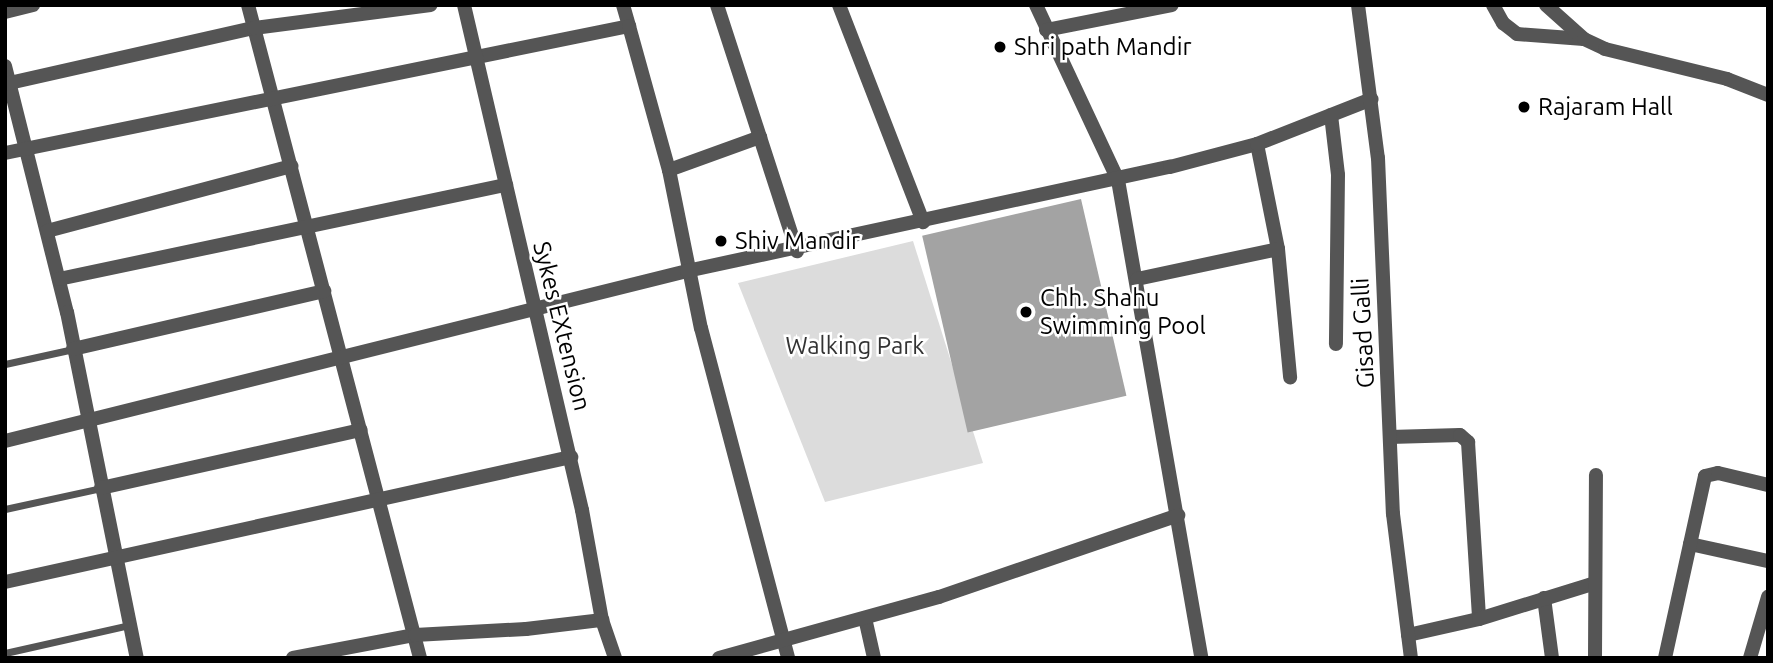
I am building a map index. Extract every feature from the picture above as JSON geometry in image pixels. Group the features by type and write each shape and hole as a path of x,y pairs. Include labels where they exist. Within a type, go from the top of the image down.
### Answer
{"street":[{"path":"5,12 33,5"},
{"path":"248,5 420,658"},
{"path":"7,83 254,28 431,5"},
{"name":"Sykes EXtension","path":"464,5 474,57 571,457 602,620 615,658"},
{"path":"623,5 669,170 687,271 788,658"},
{"path":"718,5 797,251"},
{"path":"839,5 923,222"},
{"path":"1035,5 1118,180 1201,658"},
{"path":"1046,30 1172,5"},
{"name":"Gisad Galli","path":"1358,5 1372,99 1382,202 1392,514 1411,658"},
{"path":"1493,5 1503,23 1517,34 1584,39 1768,95"},
{"path":"1546,5 1584,39"},
{"path":"5,153 272,95 629,26"},
{"path":"5,65 7,83 59,279 86,421 137,658"},
{"path":"5,441 687,271 797,251 1118,180 1257,144 1372,99"},
{"path":"1331,115 1338,175 1336,344"},
{"path":"669,170 760,137"},
{"path":"1257,144 1278,249 1290,377"},
{"path":"47,231 291,166"},
{"path":"59,279 506,185"},
{"path":"1137,279 1278,249"},
{"path":"73,349 324,291"},
{"path":"101,488 361,430"},
{"path":"1390,437 1460,435 1468,442 1479,619"},
{"path":"5,582 571,457"},
{"path":"1665,658 1705,476 1717,472 1768,485"},
{"path":"1595,475 1595,658"},
{"path":"719,658 865,618 1178,515"},
{"path":"1690,544 1768,561"},
{"path":"1408,635 1479,619 1595,583"},
{"path":"1750,658 1768,597"},
{"path":"1544,598 1552,658"},
{"path":"865,618 874,658"},
{"path":"293,658 415,635 526,629 602,620"}],"lane":[{"path":"5,364 73,349"},
{"path":"5,509 101,488"},
{"path":"5,653 129,625"}],"green space":[{"name":"Walking Park","path":"913,241 983,463 825,502 738,283"}],"shaded area":[{"name":"Chh. Shahu Swimming Pool","path":"1081,199 1126,396 968,432 922,236"}],"place":[{"name":"Shri path Mandir","path":"1000,47"},
{"name":"Rajaram Hall","path":"1524,107"},
{"name":"Shiv Mandir","path":"721,241"},
{"name":"Chh. Shahu Swimming Pool","path":"1026,312"}]}
